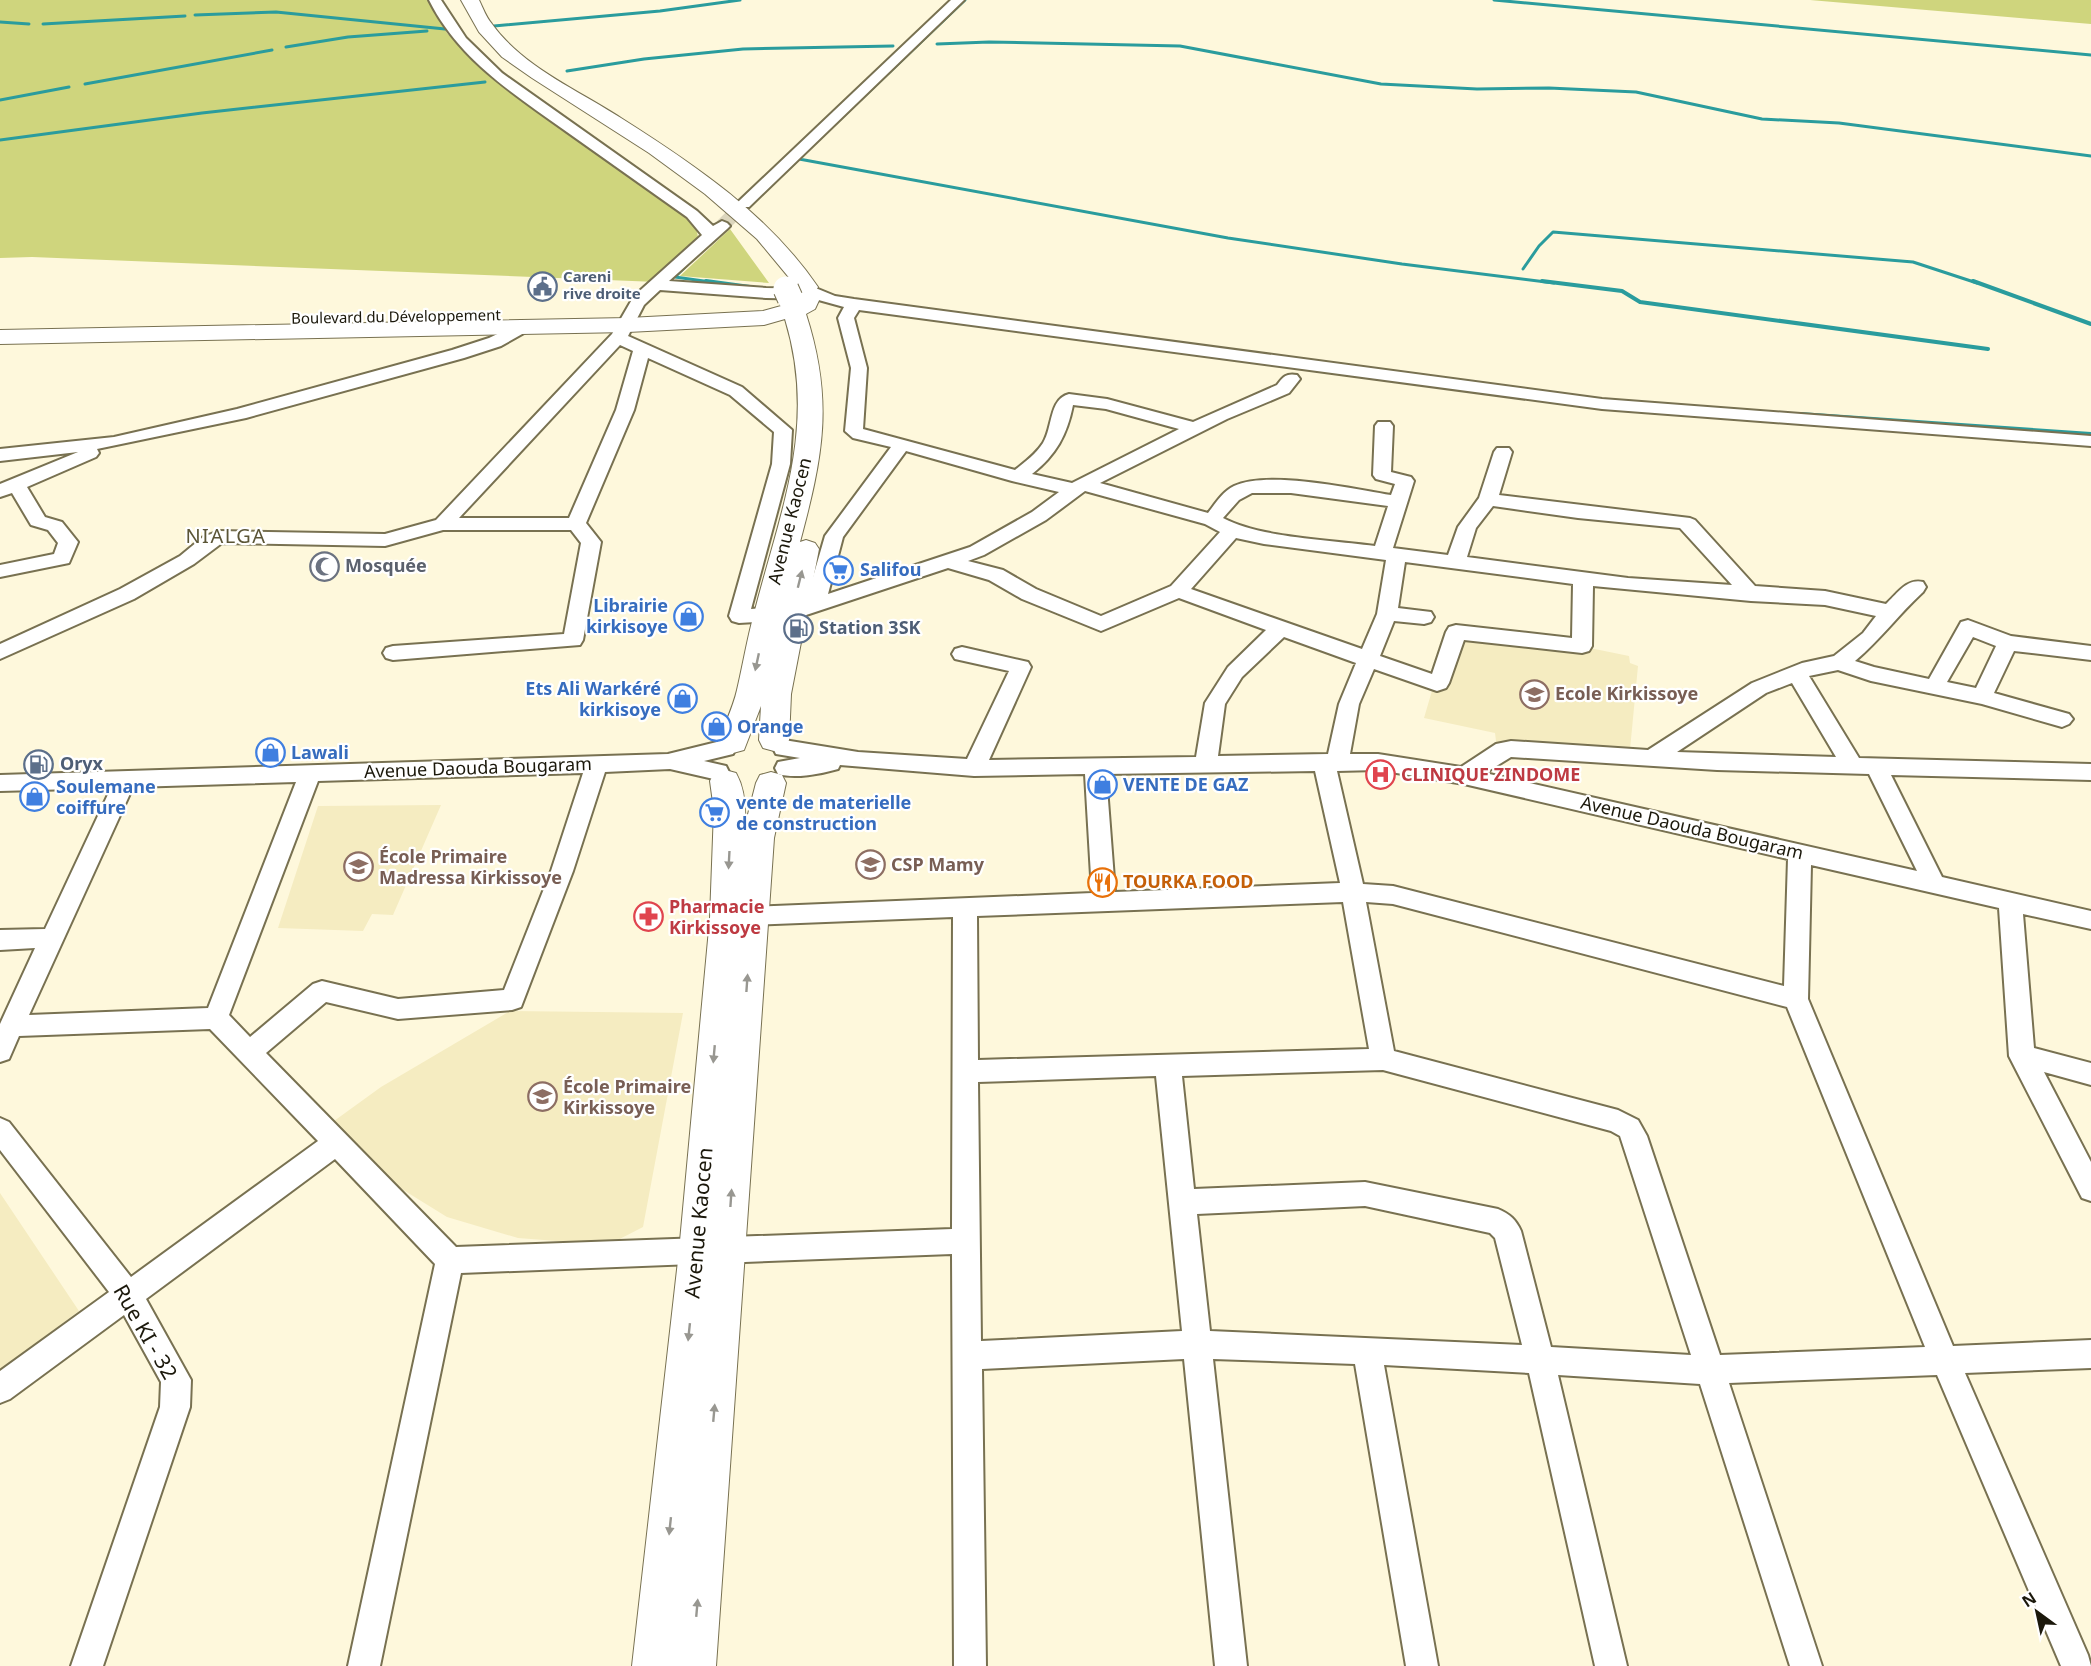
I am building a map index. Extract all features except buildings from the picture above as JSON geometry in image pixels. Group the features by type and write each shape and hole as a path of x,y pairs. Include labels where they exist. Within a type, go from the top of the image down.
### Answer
{"highway":[{"path":"454,0 476,27"},
{"path":"470,0 476,27 485,47 532,76 726,217 754,243 798,301"},
{"name":"Boulevard du Développement","path":"450,322 525,326 626,325 764,318 784,322 798,301"},
{"name":"Boulevard du Développement","path":"0,324 450,322 626,325 762,309 798,301"},
{"name":"Avenue Kaocen","path":"693,1666 730,810 725,761 750,693 791,612 803,482 811,430 811,385 798,301"},
{"name":"Avenue Kaocen","path":"655,1666 712,1251 752,916 758,838 779,759 776,694 791,612 828,447 827,344 818,312 798,301"},
{"name":"Boulevard du Développement","path":"0,337 383,323"},
{"path":"754,736 779,759 746,788 734,786 725,761 754,736"}],"street":[{"path":"435,0 463,44 496,76 706,226 716,230 640,299 626,325 443,524"},
{"path":"744,204 958,0"},
{"path":"657,285 766,293 818,294 831,300 854,304 1602,404 2091,441"},
{"path":"854,304 846,318 859,368 854,431 859,434 1018,477 1078,486 1212,520 1232,531 1389,555 1583,579 1751,594 1825,598 1890,612"},
{"path":"626,325 642,348 736,391 783,429 781,464 739,616 791,612 976,551 1039,516 1078,486 1195,428 1283,389 1291,379"},
{"path":"0,455 114,442 240,414 458,354 495,342 525,326"},
{"path":"576,524 625,410 642,348"},
{"path":"1018,477 1047,453 1061,425 1065,401 1069,399 1107,404 1195,428"},
{"path":"1383,1059 1331,761 1349,704 1387,614 1389,555 1405,482 1382,475 1384,426"},
{"path":"0,571 63,559 68,542 56,526 38,521 8,487 114,442"},
{"path":"791,612 834,536 902,444"},
{"path":"1455,563 1467,527 1488,499 1503,452"},
{"path":"1212,520 1238,490 1249,486 1298,488 1399,502"},
{"path":"1488,499 1578,512 1683,522 1688,524 1751,594"},
{"path":"0,651 127,594 187,560 210,541 219,537 385,540 443,524 576,524"},
{"path":"393,653 573,640 591,542 576,524"},
{"path":"948,562 996,575 1029,594 1101,624 1178,591 1232,531"},
{"path":"1178,591 1437,684 1456,632 1582,646 1583,579"},
{"path":"1839,663 1870,638 1890,612 1916,587"},
{"path":"1387,614 1424,617"},
{"path":"1206,764 1215,703 1235,672 1282,627"},
{"path":"1934,688 1967,627 2008,643 2091,653"},
{"path":"1982,697 2008,643"},
{"path":"962,654 1021,667 974,768"},
{"path":"1653,757 1757,689 1829,663 1839,663 1871,674 1982,697 2062,719"},
{"path":"1797,674 1852,765"},
{"path":"1464,776 1504,750 1511,749 1717,762 2091,772"},
{"name":"Avenue Daouda Bougaram","path":"779,759 858,760 974,768 1378,762 1464,776 2091,920"},
{"name":"Avenue Daouda Bougaram","path":"0,783 725,761"},
{"path":"249,1053 322,991 398,1009 512,1000 562,871 597,764"},
{"path":"1095,766 1104,902"},
{"path":"1876,766 1934,883"},
{"path":"216,1018 310,773"},
{"path":"0,1051 126,779"},
{"path":"1800,852 1796,999 1945,1360 2077,1666"},
{"path":"752,916 1353,892 1393,895 1796,999"},
{"path":"2010,900 2022,1056 2091,1189"},
{"path":"965,907 970,1666"},
{"path":"0,940 52,938"},
{"path":"12,1026 216,1018 450,1260 966,1241"},
{"path":"2022,1056 2091,1074"},
{"path":"966,1071 1383,1059 1618,1121 1629,1128 1634,1136 1711,1370 1806,1666"},
{"path":"1168,1066 1231,1666"},
{"name":"Rue KI - 32","path":"0,1130 128,1295 176,1380 175,1407 87,1666"},
{"path":"0,1389 336,1143"},
{"path":"1183,1202 1365,1194 1498,1222 1507,1231 1540,1360 1611,1666"},
{"path":"364,1666 450,1260"},
{"path":"967,1356 1196,1344 1367,1350 1711,1370 2091,1354"},
{"path":"1367,1350 1422,1666"}],"shaded area":[{"name":"Ecole Kirkissoye","path":"1451,626 1536,637 1629,656 1630,663 1638,666 1629,760 1497,749 1495,733 1424,718"},
{"path":"441,805 393,915 372,914 363,931 278,928 318,806"},
{"path":"510,1011 683,1013 643,1227 608,1245 518,1238 447,1217 392,1183 334,1121 381,1087"},
{"path":"0,1193 79,1311 0,1370"}],"green space":[{"path":"0,0 431,0 447,33 474,61 508,90 686,215 696,227 698,237 657,282 32,257 0,258"},
{"path":"1810,0 2091,0 2091,24"},
{"path":"730,229 769,283 680,276"}],"waterway":[{"path":"494,26 660,11 740,0"},
{"path":"808,150 965,0"},
{"path":"1494,0 2091,55"},
{"path":"195,15 276,12 445,29"},
{"path":"43,24 185,16"},
{"path":"0,22 29,24"},
{"path":"286,47 348,37 427,31"},
{"path":"937,44 989,42 1180,46 1381,84 1477,89 1549,88 1636,92 1762,119 1839,123 2091,156"},
{"path":"567,71 644,59 743,49 893,46"},
{"path":"85,84 272,50"},
{"path":"0,140 202,113 485,82"},
{"path":"0,100 69,87"},
{"path":"779,178 801,157"},
{"path":"799,159 1228,238 1402,264 1554,283"},
{"path":"1523,269 1539,246 1553,232 1913,262 1977,283"},
{"path":"696,256 675,277 718,283"},
{"path":"706,281 750,287"},
{"path":"1542,281 1622,291 1640,302 1988,349"},
{"path":"1973,281 2091,324"},
{"path":"1800,414 2091,434"}],"tunnel":[{"path":"722,226 744,204"}],"place":[{"name":"Careni rive droite","path":"542,286"},
{"name":"Mosquée","path":"324,566"},
{"name":"Salifou","path":"839,570"},
{"name":"Librairie kirkisoye","path":"689,616"},
{"name":"Station 3SK","path":"798,628"},
{"name":"Ecole Kirkissoye","path":"1534,694"},
{"name":"Ets Ali Warkéré kirkisoye","path":"682,699"},
{"name":"Orange","path":"716,727"},
{"name":"Lawali","path":"270,753"},
{"name":"Oryx","path":"39,764"},
{"name":"CLINIQUE ZINDOME","path":"1380,775"},
{"name":"VENTE DE GAZ","path":"1102,785"},
{"name":"Soulemane coiffure","path":"35,797"},
{"name":"vente de materielle de construction","path":"715,813"},
{"name":"CSP Mamy","path":"870,865"},
{"name":"École Primaire Madressa Kirkissoye","path":"358,867"},
{"name":"TOURKA FOOD","path":"1102,882"},
{"name":"Pharmacie Kirkissoye","path":"648,917"},
{"name":"École Primaire Kirkissoye","path":"542,1097"}],"district":[{"name":"NIALGA","path":"226,536"}]}
